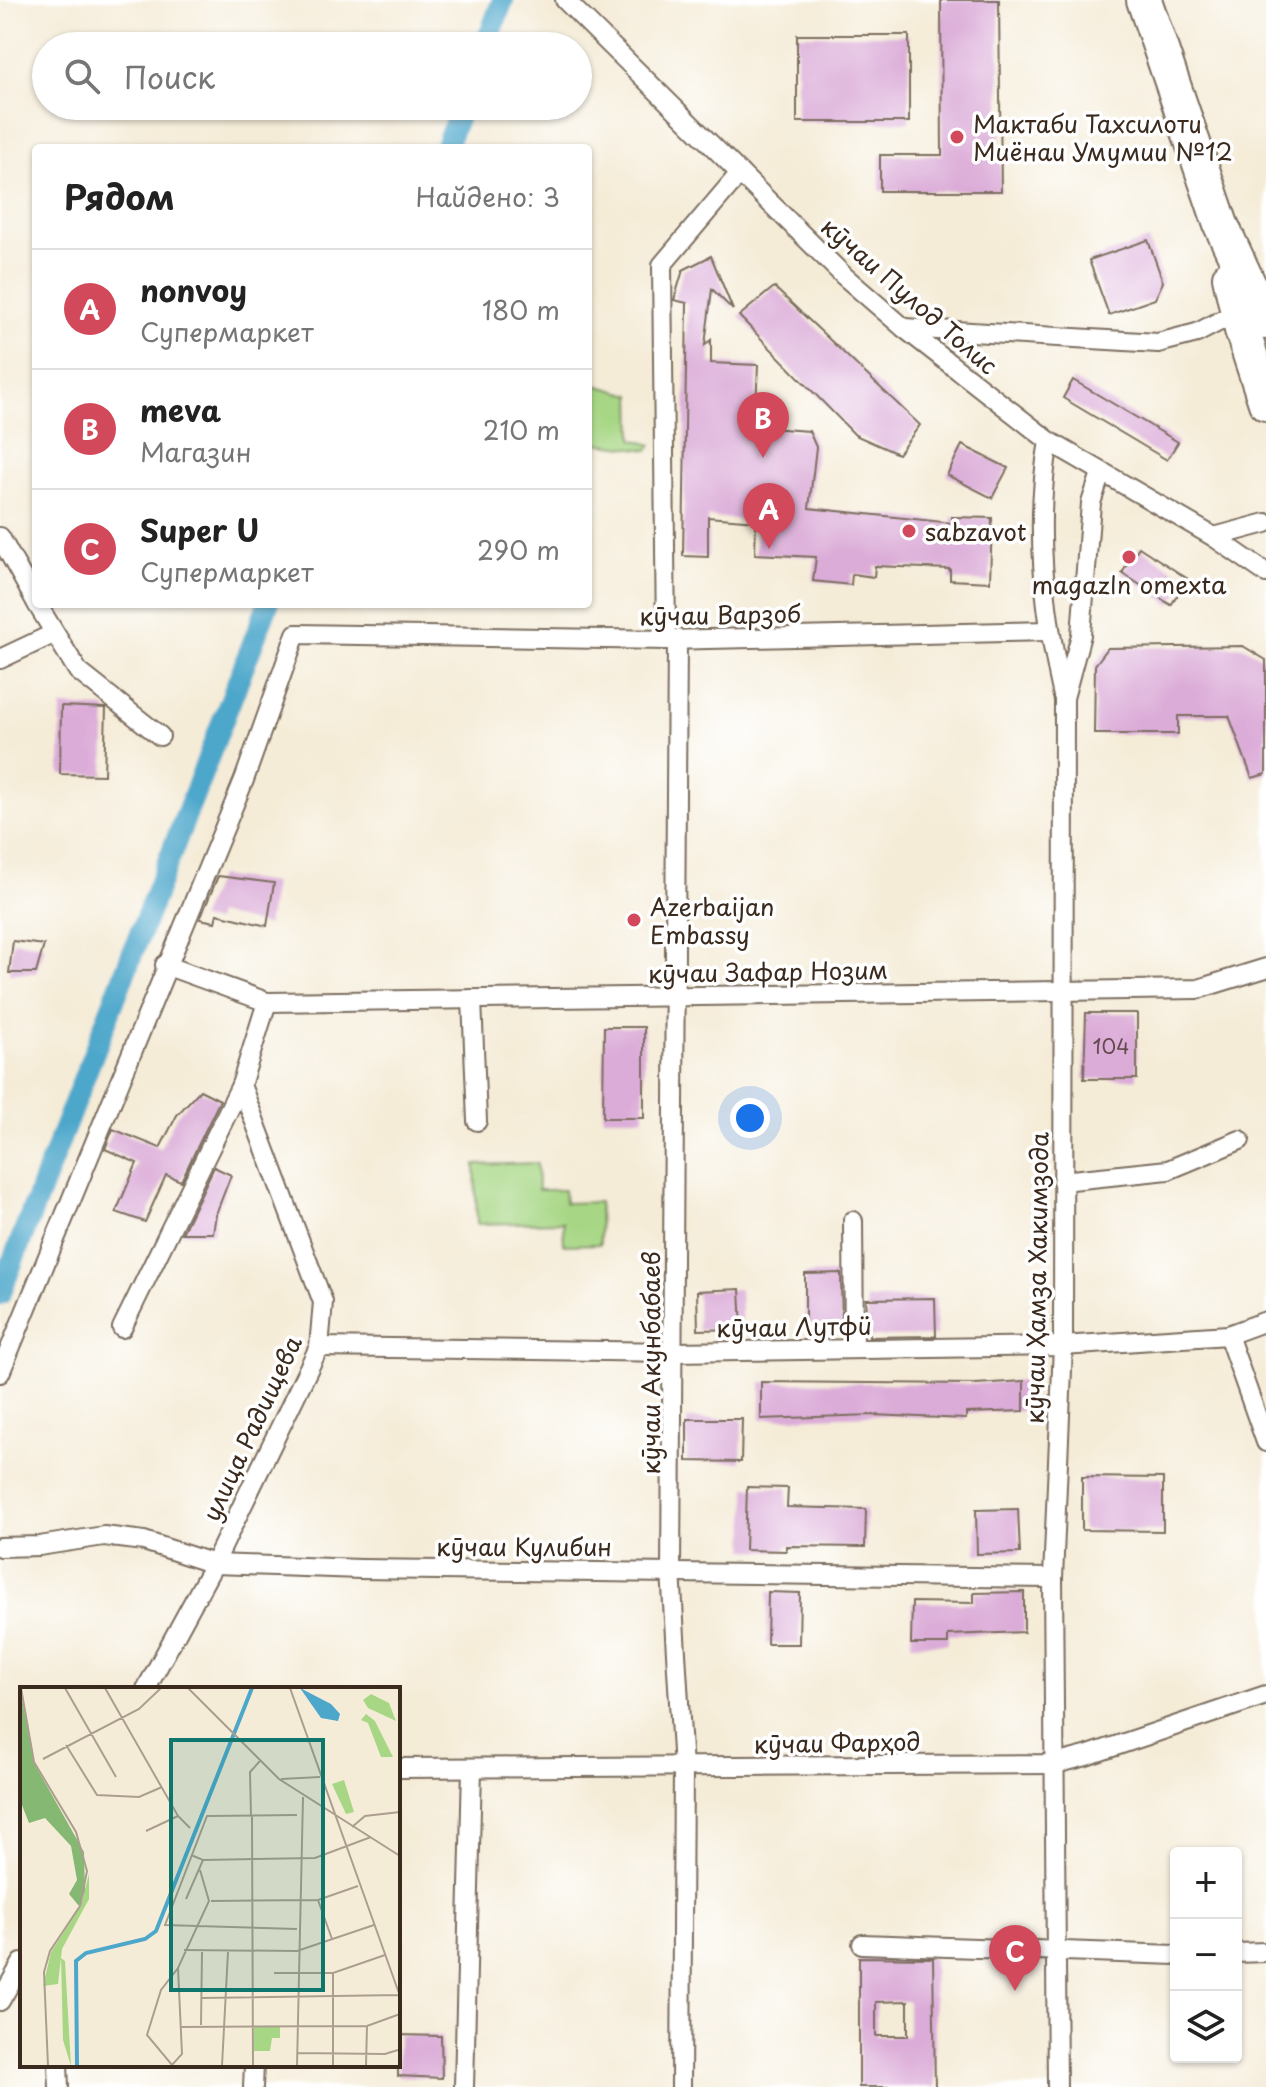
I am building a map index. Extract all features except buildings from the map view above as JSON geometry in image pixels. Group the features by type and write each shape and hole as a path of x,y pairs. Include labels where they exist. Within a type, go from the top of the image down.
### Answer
{"highway":[{"path":"1144,0 1254,312 1266,403"}],"street":[{"name":"кӯчаи Пулод Толис","path":"571,6 844,276 904,328 1049,441 1214,537 1266,573"},
{"name":"кӯчаи Акунбабаев","path":"681,2087 683,1768 671,1571 675,1352 672,640 662,265 740,173"},
{"path":"904,328 1158,343 1197,333 1254,312"},
{"path":"1049,441 1041,486 1048,631 1064,698"},
{"name":"кӯчаи Ҳамза Хакимзода","path":"1057,2087 1053,1578 1063,1346 1064,698 1081,635 1091,503 1101,473"},
{"path":"1214,537 1266,523"},
{"path":"0,537 32,596"},
{"path":"39,608 78,671 160,736"},
{"name":"кӯчаи Варзоб","path":"165,965 244,780 296,634 672,640 1048,631"},
{"path":"0,659 53,634"},
{"path":"0,1373 165,965 267,1002 241,1085 122,1328"},
{"name":"кӯчаи Зафар Нозим","path":"267,1002 1198,989 1266,968"},
{"path":"472,999 477,1121"},
{"name":"улица Радищева","path":"147,1687 214,1564 319,1347 323,1302 241,1085"},
{"path":"1062,1181 1168,1170 1240,1140"},
{"path":"853,1221 854,1349"},
{"name":"кӯчаи Лутфӣ","path":"319,1347 675,1352 1063,1346 1228,1335 1266,1321"},
{"path":"1228,1335 1266,1442"},
{"name":"кӯчаи Кулибин","path":"0,1547 39,1546 104,1536 144,1541 214,1564 361,1569 1053,1578"},
{"name":"кӯчаи Фарҳод","path":"400,1768 1055,1764 1266,1695"},
{"path":"464,2087 472,1768"},
{"path":"862,1944 1170,1955"},
{"path":"1242,1953 1266,1952"},
{"path":"0,2001 20,1966"},
{"path":"58,2067 59,2087"},
{"path":"253,2087 254,2067"}],"green space":[{"path":"592,384 632,395 633,439 652,445 648,450 592,443"},
{"path":"537,1163 538,1190 564,1190 565,1203 599,1202 600,1244 564,1245 563,1222 477,1224 475,1165"}],"waterway":[{"path":"490,32 503,0"},
{"path":"447,144 456,120"},
{"path":"0,1294 266,608"}],"place":[{"name":"Мактаби Тахсилоти Миёнаи Умумии №12","path":"957,137"},
{"name":"meva","path":"763,458"},
{"name":"sabzavot","path":"909,531"},
{"name":"nonvoy","path":"769,549"},
{"name":"magazIn omexta","path":"1129,557"},
{"name":"Azerbaijan Embassy","path":"634,920"},
{"name":"Super U","path":"1015,1991"}]}
